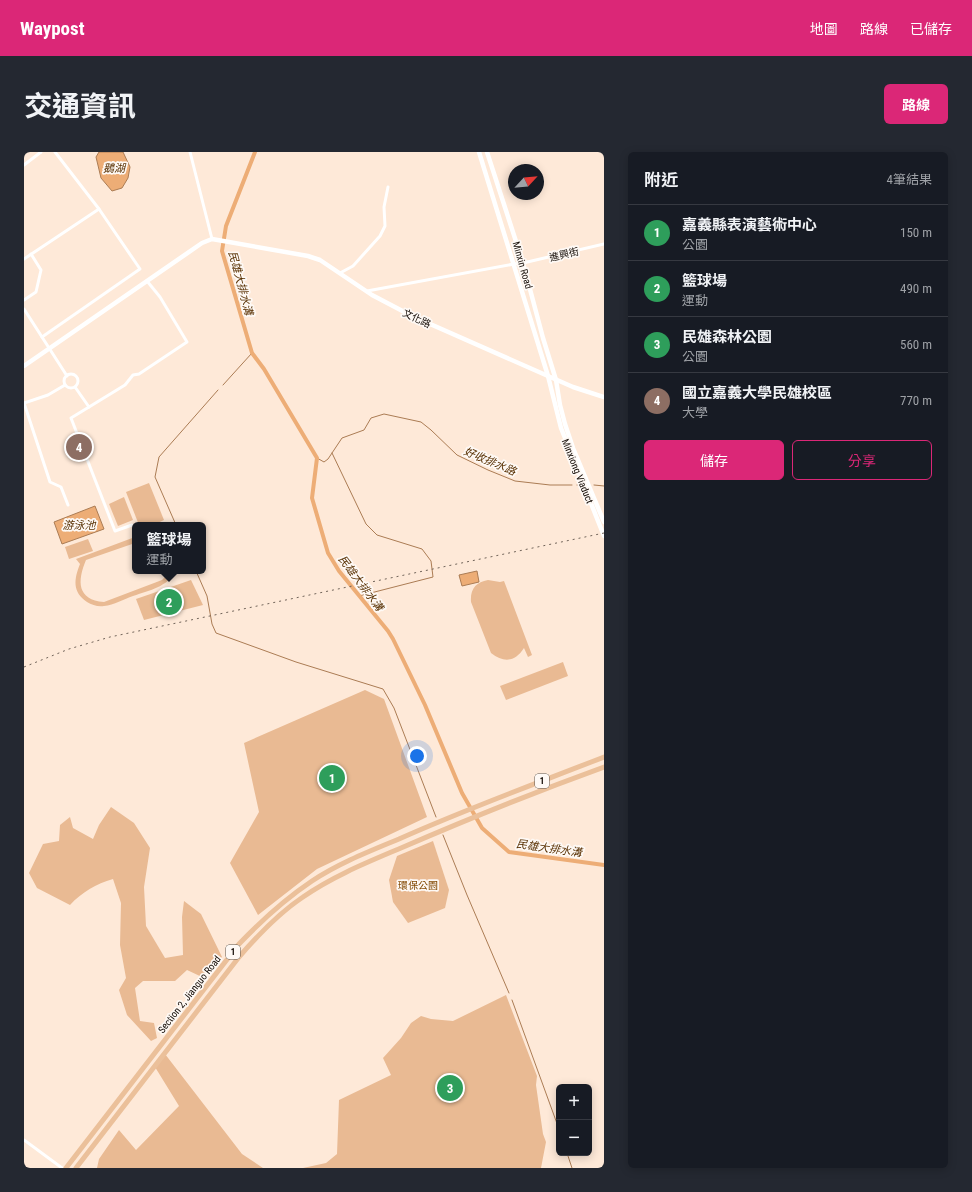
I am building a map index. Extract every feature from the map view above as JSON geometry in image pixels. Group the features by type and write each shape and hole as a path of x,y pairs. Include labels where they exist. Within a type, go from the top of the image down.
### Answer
{"main road":[{"name":"Minxin Road","path":"479,152 557,405"},
{"name":"Minxin Road","path":"487,152 523,263 556,380 557,405"},
{"name":"文化路","path":"212,240 232,242 308,256 320,260 367,291 412,316 572,387 604,397"},
{"path":"24,366 202,243 212,240"},
{"name":"Minxiong Viaduct","path":"557,405 604,522"},
{"name":"Minxiong Viaduct","path":"557,405 565,440 604,536"},
{"name":"Section 2, Jianguo Road","path":"66,1168 233,952 260,922 285,899 324,873 358,857 463,812 604,757"},
{"name":"Section 2, Jianguo Road","path":"76,1168 239,957 266,928 303,897 328,881 360,866 537,791 604,768"},
{"path":"233,952 239,957"}],"street":[{"path":"24,165 41,152"},
{"path":"42,338 140,269 99,209 55,152"},
{"path":"190,152 212,240"},
{"path":"340,273 353,266 380,236 385,226 384,207 388,187"},
{"path":"24,259 99,209"},
{"name":"進興街","path":"367,291 523,263 604,244"},
{"path":"24,300 36,292 41,270 31,254"},
{"path":"132,525 115,531 71,418 125,385 133,375 139,374 187,342 160,297 146,281"},
{"path":"24,310 67,376"},
{"path":"67,376 73,375 77,377 78,384 75,387"},
{"path":"65,385 64,381 67,376"},
{"path":"65,385 71,388 75,387"},
{"path":"65,385 48,395 24,403 50,482 61,487 68,505"},
{"path":"75,387 89,406"},
{"path":"24,1140 62,1168"}],"green space":[{"path":"149,483 164,520 160,522 138,522 126,492"},
{"path":"124,497 133,520 118,526 109,504"},
{"path":"132,538 132,544 86,560 81,575 84,593 89,598 104,602 162,580 168,574 175,574 168,581 152,590 108,605 93,605 82,598 77,590 76,575 80,564 76,559"},
{"path":"88,539 93,551 69,559 65,547"},
{"path":"191,580 203,605 144,620 136,599"},
{"path":"488,580 500,582 504,581 532,655 528,657 524,648 521,653 509,660 505,660 491,653 471,602 473,590 477,584"},
{"path":"563,662 568,676 506,700 500,686"},
{"path":"365,690 384,699 427,817 317,869 258,915 230,863 259,812 244,743"},
{"path":"111,807 134,823 150,848 144,887 146,926 165,958 183,955 182,917 184,901 201,914 222,957 202,977 187,970 175,981 143,981 135,988 140,1021 154,1023 157,1038 151,1041 127,1015 119,990 126,978 120,945 121,903 113,879 90,889 79,896 70,905 37,888 29,873 43,844 59,841 60,825 70,817 73,828 93,839 99,825"},
{"name":"環保公園","path":"433,841 449,890 445,908 408,923 393,902 389,880 397,856"},
{"path":"506,995 537,1076 536,1085 543,1134 546,1142 541,1168 303,1168 326,1163 337,1154 339,1100 391,1075 383,1058 401,1038 411,1023 421,1016 431,1019 453,1021"},
{"path":"165,1054 242,1154 263,1168 97,1168 99,1159 119,1130 136,1150 179,1106 155,1067"}],"water":[{"name":"鵝湖","path":"99,152 123,152 130,167 128,178 122,188 112,191 101,178 96,157"},
{"name":"游泳池","path":"95,506 104,529 62,544 54,522"},
{"path":"477,571 479,582 462,586 459,575"}],"waterway":[{"name":"民雄大排水溝","path":"255,152 226,226 222,251 252,353 264,369 317,458 312,498 328,553 339,571 393,639 425,705 462,793 482,828 509,852 604,865"},
{"path":"223,385 252,353"},
{"path":"175,522 155,477 159,457 218,390"},
{"name":"好收排水路","path":"317,458 324,462 328,459 342,438 364,430 371,418 384,414 421,422 457,455 515,481 550,485 572,485"},
{"path":"332,453 366,524 377,535 422,549 431,561 433,577 359,596"},
{"name":"好收排水路","path":"594,485 604,486"},
{"path":"197,574 207,596 212,624 216,633 296,662 383,689 394,708 436,817"},
{"path":"443,835 509,993"},
{"path":"512,1000 556,1121"},
{"path":"568,1156 572,1168"}],"railway":[{"path":"24,667 69,649 110,637 604,533"}],"place":[{"name":"國立嘉義大學民雄校區","path":"79,447"},
{"name":"籃球場","path":"169,602"},
{"name":"嘉義縣表演藝術中心","path":"332,778"},
{"name":"民雄森林公園","path":"450,1088"}]}
